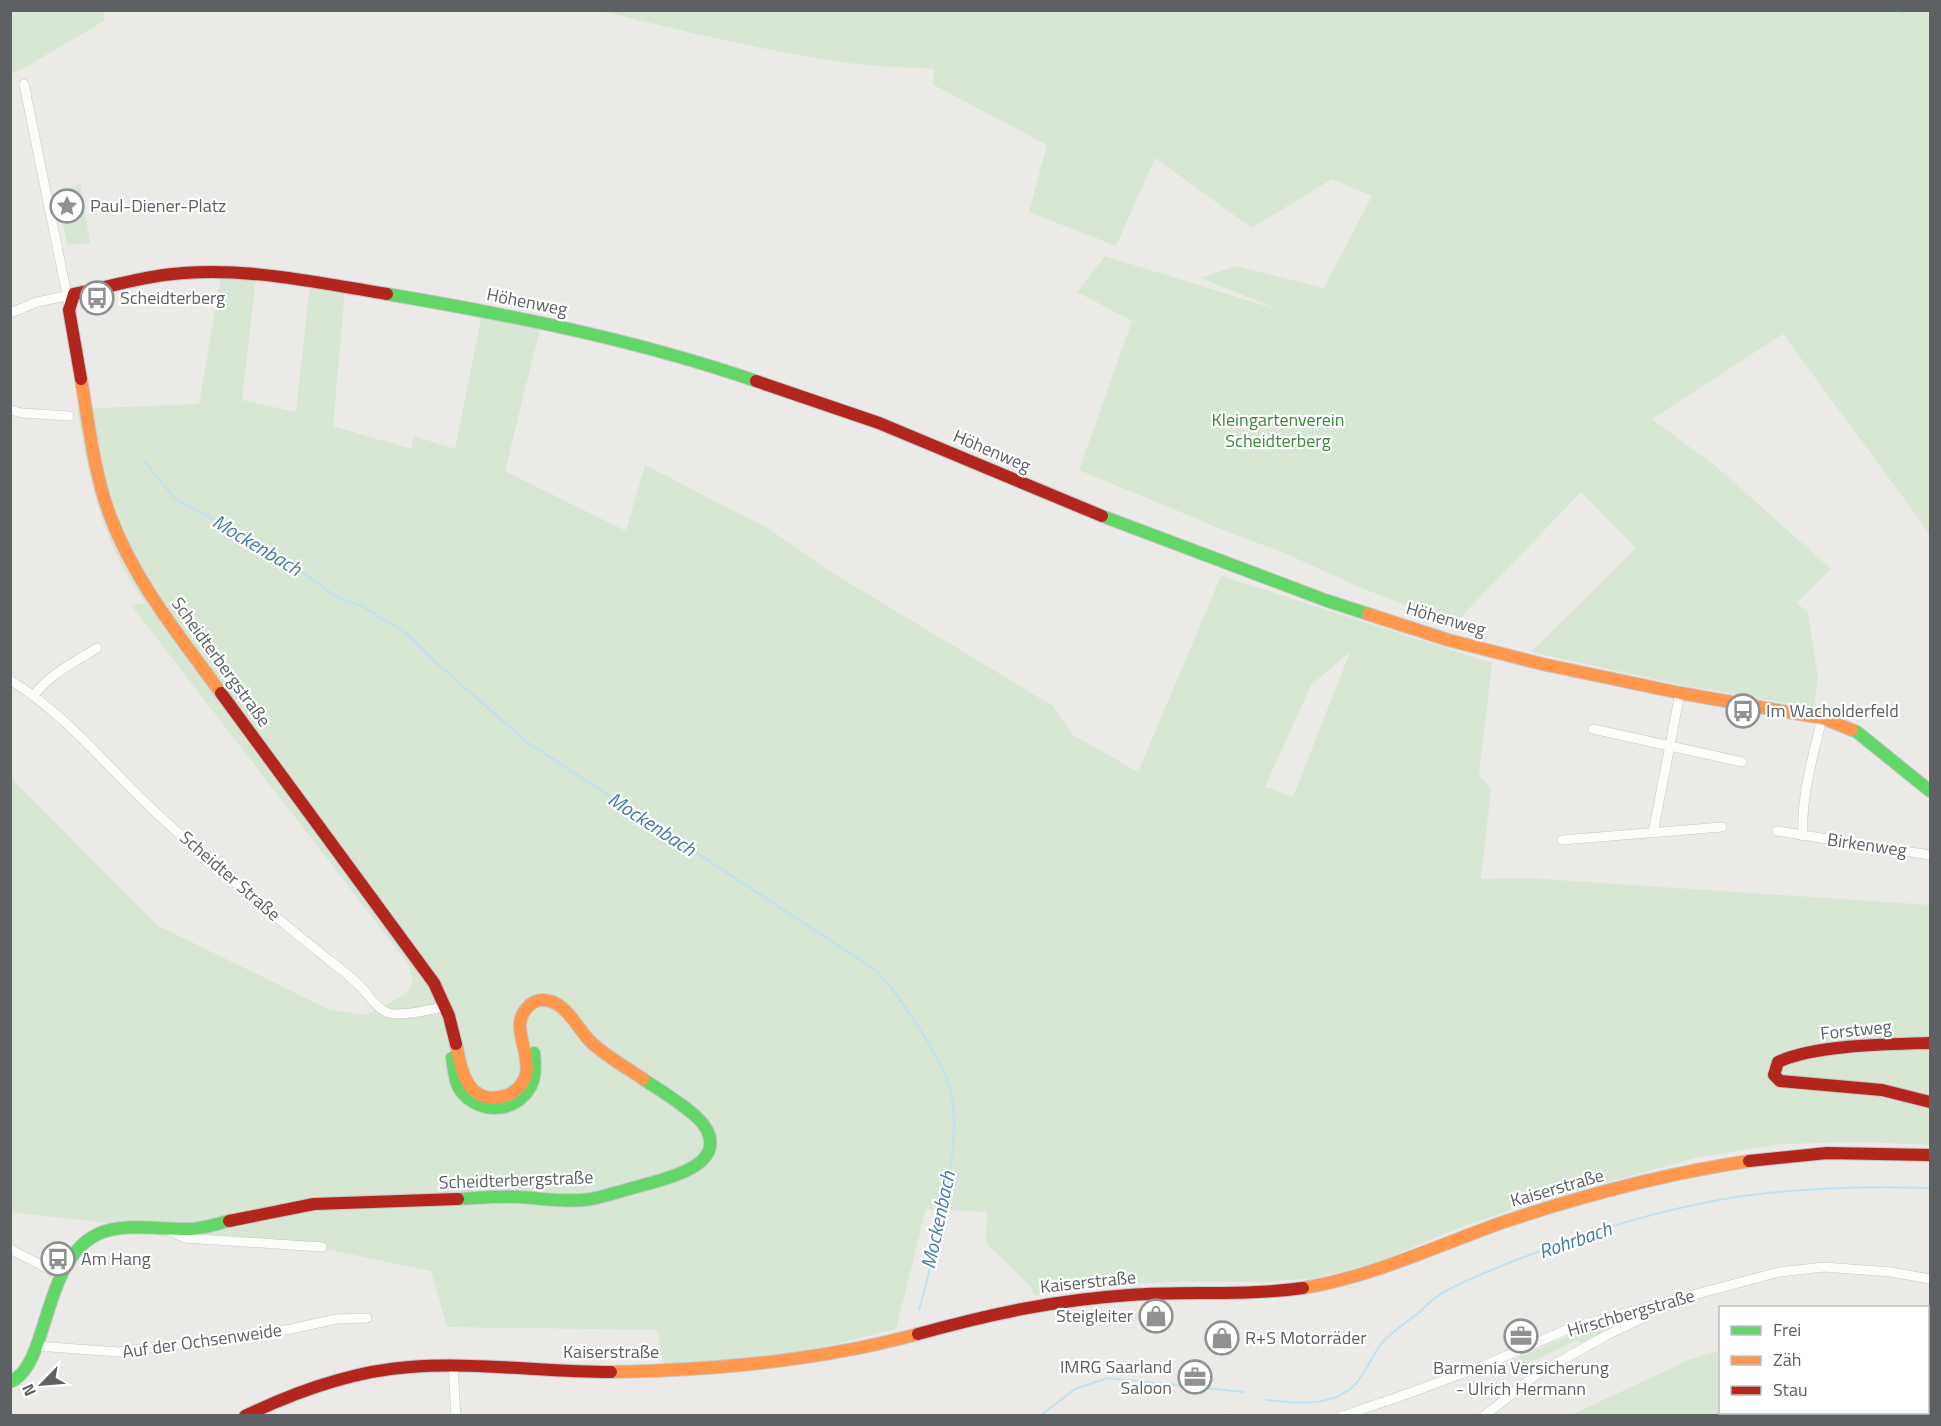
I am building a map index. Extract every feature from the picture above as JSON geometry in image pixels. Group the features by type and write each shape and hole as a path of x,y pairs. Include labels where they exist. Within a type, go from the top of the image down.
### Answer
{"street":[{"path":"24,84 71,295"},
{"name":"Höhenweg","path":"10,313 37,302 164,275 259,273 422,300 619,341 739,375 879,423 1089,511 1325,600 1448,640 1542,664 1680,693 1822,718 1857,732 1930,791"},
{"name":"Scheidterbergstraße","path":"10,1382 25,1371 60,1275 77,1250 86,1241 117,1227 192,1229 314,1204 515,1197 571,1200 591,1198 682,1174 693,1168 708,1154 710,1139 702,1123 677,1101 596,1047 554,1002 542,999 527,1006 521,1016 520,1027 528,1060 526,1076 519,1088 503,1097 487,1098 478,1095 467,1085 450,1020 434,983 196,660 130,563 100,483 69,310 71,295"},
{"path":"10,410 69,416"},
{"path":"34,695 44,681 97,648"},
{"name":"Scheidter Straße","path":"10,680 34,695 150,807 345,973 376,1004 387,1012 397,1014 445,1007"},
{"path":"1653,833 1680,693"},
{"name":"Birkenweg","path":"1803,836 1802,819 1806,781 1822,718"},
{"path":"1593,729 1742,762"},
{"path":"1562,840 1722,827"},
{"name":"Birkenweg","path":"1777,831 1930,855"},
{"name":"Forstweg","path":"1930,1043 1832,1050 1786,1058 1778,1062 1774,1075 1780,1081 1882,1090 1930,1102"},
{"name":"Kaiserstraße","path":"245,1416 286,1397 361,1375 408,1367 453,1366 595,1372 674,1370 768,1362 853,1350 1022,1307 1122,1294 1277,1290 1319,1285 1381,1269 1462,1236 1526,1215 1586,1197 1699,1170 1764,1159 1828,1153 1930,1155"},
{"name":"Scheidterbergstraße","path":"159,1227 185,1238 322,1247"},
{"path":"10,1249 60,1275"},
{"name":"Hirschbergstraße","path":"1342,1416 1475,1369 1573,1327 1779,1272 1824,1267 1891,1272 1930,1279"},
{"path":"1484,1416 1537,1374 1641,1319 1646,1306"},
{"name":"Auf der Ochsenweide","path":"36,1346 119,1352 291,1329 336,1319 367,1318"},
{"path":"453,1366 456,1416"}],"green space":[{"path":"11,10 103,11 104,21 24,68 11,73"},
{"name":"Kleingartenverein Scheidterberg","path":"603,11 1930,11 1930,534 1783,334 1652,419 1718,468 1831,569 1797,603 1808,613 1818,678 1814,708 1681,685 1531,652 1636,548 1581,492 1454,624 1359,587 1280,551 1079,470 1132,321 1077,292 1105,256 1282,311 1201,278 1236,266 1324,288 1372,196 1332,179 1252,228 1155,158 1116,246 1029,212 1047,145 932,84 935,69 848,63 787,53"},
{"path":"80,183 90,243 68,245 57,202"},
{"path":"221,276 256,277 242,400 296,412 310,284 345,290 333,426 411,449 414,436 455,449 481,318 540,329 505,471 626,531 645,465 769,529 831,572 1053,706 1073,735 1138,772 1221,576 1492,663 1479,775 1491,789 1481,879 1528,878 1930,905 1930,1145 1861,1142 1780,1144 1695,1158 1523,1206 1459,1228 1378,1262 1316,1278 1268,1282 1162,1282 1035,1296 1028,1284 986,1243 987,1212 926,1209 896,1329 795,1354 664,1366 657,1330 447,1327 431,1271 311,1246 11,1212 10,777 157,925 330,1010 366,1015 406,994 413,982 409,965 131,605 145,603 122,567 106,530 89,470 77,409 199,404","holes":["1350,652 1293,797 1265,787 1311,685"]},
{"path":"1634,1316 1635,1318 1582,1342 1575,1341 1517,1369 1513,1360 1584,1329"},
{"path":"1929,1342 1930,1415 1571,1415 1691,1359 1719,1351 1719,1414 1929,1414"}],"waterway":[{"path":"1901,14 1907,10"},
{"name":"Mockenbach","path":"143,459 175,499 267,547 340,599 360,605 406,633 433,660 527,742 877,971 920,1029 940,1063 951,1092 954,1116 946,1201 919,1310"},
{"name":"Rohrbach","path":"1267,1400 1308,1403 1329,1400 1338,1396 1353,1387 1385,1340 1440,1294 1500,1266 1609,1227 1685,1207 1759,1194 1833,1188 1930,1188"},
{"name":"Rohrbach","path":"1040,1416 1075,1389 1107,1378 1244,1392"}],"railway":[{"path":"1218,1416 1382,1314 1449,1276 1537,1235 1591,1215 1646,1200 1758,1179 1873,1172 1930,1173"}],"traffic: fast":[{"path":"387,294 620,341 756,381"},
{"path":"1102,516 1368,614"},
{"path":"1852,730 1930,791"},
{"path":"452,1058 455,1079 460,1090 477,1104 497,1108 516,1102 531,1086 535,1065 534,1053"},
{"path":"458,1199 503,1197 591,1199 674,1176 699,1163 707,1154 710,1143 703,1123 678,1102 643,1079"},
{"path":"10,1382 23,1372 33,1356 56,1288 66,1266 79,1247 98,1234 119,1228 194,1229 229,1221"}],"traffic: slow":[{"path":"81,379 100,484 121,542 160,609 221,693"},
{"path":"1368,614 1448,640 1542,664 1680,693 1822,718 1852,730"},
{"path":"456,1044 464,1076 473,1089 489,1098 512,1093 522,1083 526,1073 527,1062 520,1028 521,1017 534,1002 551,1001 564,1010 596,1046 643,1079"},
{"path":"1303,1288 1378,1269 1498,1224 1591,1195 1685,1172 1749,1161"},
{"path":"611,1372 689,1369 766,1362 842,1351 918,1334"}],"traffic: jam":[{"path":"81,379 69,310 74,294 142,279 192,272 276,276 387,294"},
{"path":"756,381 879,423 1102,516"},
{"path":"221,693 434,983 449,1016 456,1044"},
{"path":"1930,1043 1852,1046 1811,1052 1778,1062 1774,1075 1780,1081 1882,1090 1930,1102"},
{"path":"1749,1161 1827,1153 1930,1155"},
{"path":"229,1221 314,1204 458,1199"},
{"path":"918,1334 997,1314 1075,1300 1130,1295 1260,1292 1303,1288"},
{"path":"245,1416 285,1398 325,1384 388,1369 485,1366 611,1372"}],"place":[{"name":"Paul-Diener-Platz","path":"67,206"},
{"name":"Scheidterberg","path":"97,298"},
{"name":"Im Wacholderfeld","path":"1743,711"},
{"name":"Am Hang","path":"58,1259"},
{"name":"Steigleiter","path":"1156,1316"},
{"name":"Barmenia Versicherung - Ulrich Hermann","path":"1521,1336"},
{"name":"R+S Motorräder","path":"1222,1338"},
{"name":"IMRG Saarland Saloon","path":"1195,1377"}]}
